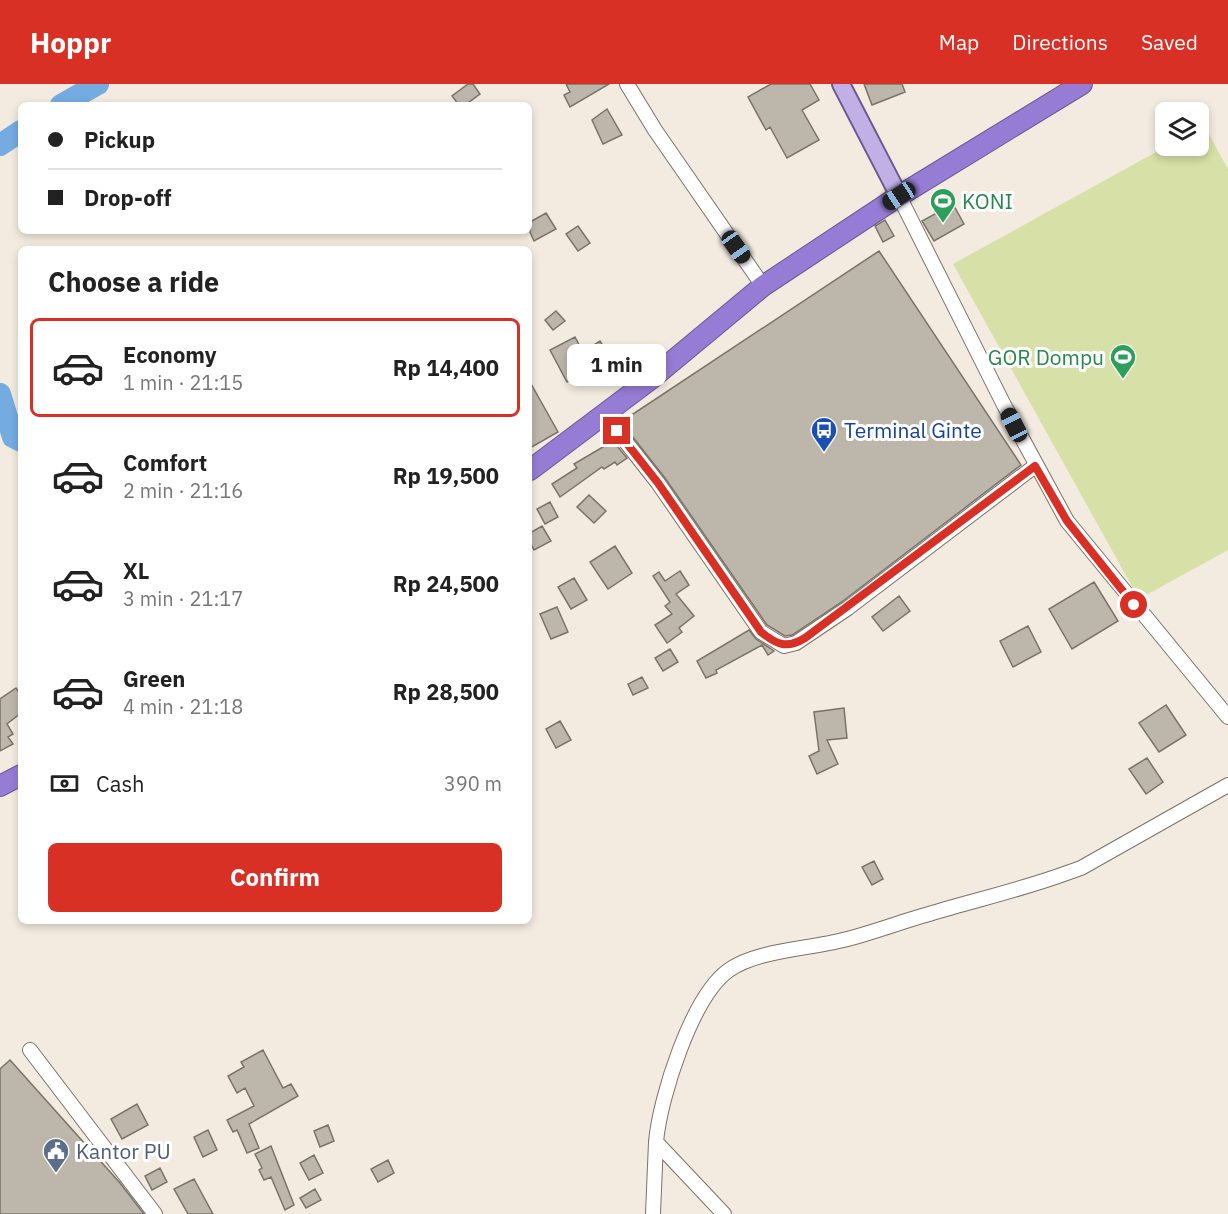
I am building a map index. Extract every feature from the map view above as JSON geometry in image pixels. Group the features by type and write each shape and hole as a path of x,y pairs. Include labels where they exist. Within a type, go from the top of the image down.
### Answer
{"highway":[{"path":"532,468 604,414 763,286 899,196 1082,84"},
{"path":"0,786 18,777"}],"main road":[{"path":"841,84 899,196"}],"street":[{"path":"627,84 655,130 763,286"},
{"path":"899,196 1035,466 1067,521 1228,717"},
{"path":"604,414 658,483 761,632 784,646 796,643 848,608 1035,466"},
{"path":"653,1214 656,1142 662,1109 684,1040 697,1010 719,979 729,970 752,958 842,940 1065,874 1081,868 1228,785"},
{"path":"30,1050 155,1214"},
{"path":"656,1142 724,1214"}],"green space":[{"name":"GOR Dompu","path":"1209,134 1228,169 1228,550 1139,599 953,264 1155,153 1155,156 1209,156"}],"building":[{"path":"468,84 473,84 480,94 469,102 457,102 452,96"},
{"path":"566,84 609,84 570,107 564,95 570,92"},
{"path":"771,84 810,84 819,100 802,110 819,140 787,158 770,127 766,130 748,97"},
{"path":"864,84 902,84 905,92 872,105"},
{"path":"607,109 622,135 603,144 592,120"},
{"path":"953,204 964,224 934,241 922,221"},
{"path":"546,213 556,229 534,241 531,234 532,221"},
{"path":"885,220 894,236 883,242 875,226"},
{"path":"578,226 590,243 578,251 566,234"},
{"name":"Terminal Ginte","path":"879,251 1021,465 843,601 792,635 785,636 767,625 665,478 621,422"},
{"path":"556,311 565,321 553,330 545,320"},
{"path":"575,337 583,352 600,341 610,356 567,382 550,350"},
{"path":"532,386 558,432 532,447"},
{"path":"613,441 627,458 617,465 615,462 604,469 602,467 560,497 552,484 577,468 574,464"},
{"path":"589,495 606,511 594,523 577,507"},
{"path":"550,502 558,517 545,524 537,509"},
{"path":"542,526 551,541 534,550 532,532"},
{"path":"615,546 632,573 608,589 590,562"},
{"path":"680,571 689,585 676,594 694,616 679,628 682,632 667,643 655,625 672,614 665,606 670,602 653,576 659,572 665,581"},
{"path":"574,578 587,600 571,609 558,587"},
{"path":"1094,582 1118,621 1072,649 1049,609"},
{"path":"899,596 910,611 883,631 872,617"},
{"path":"557,607 568,632 551,639 540,614"},
{"path":"1028,626 1041,652 1013,667 1000,641"},
{"path":"749,630 756,639 774,651 768,655 762,645 716,670 717,673 706,678 697,661"},
{"path":"670,649 678,662 663,671 655,658"},
{"path":"642,677 648,688 633,695 628,684"},
{"path":"16,688 18,691 18,715 7,724 13,734 8,737 13,744 0,751 0,699"},
{"path":"1166,705 1186,735 1159,752 1139,723"},
{"path":"844,708 847,738 827,740 838,764 817,774 809,756 819,751 814,712"},
{"path":"560,721 571,740 556,748 546,729"},
{"path":"1147,758 1163,782 1146,794 1129,769"},
{"path":"874,861 883,879 872,885 862,867"},
{"path":"263,1050 283,1088 291,1084 298,1096 249,1124 259,1148 247,1153 237,1130 233,1132 227,1120 254,1106 245,1088 237,1093 228,1076 244,1067 241,1062"},
{"name":"Kantor PU","path":"10,1060 120,1183 144,1214 0,1214 0,1069"},
{"path":"137,1104 148,1125 122,1139 111,1119"},
{"path":"328,1125 334,1141 320,1147 314,1131"},
{"path":"208,1130 217,1150 203,1157 194,1137"},
{"path":"271,1146 294,1205 285,1210 271,1177 264,1180 259,1170 262,1168 255,1154"},
{"path":"314,1155 323,1173 309,1180 300,1163"},
{"path":"388,1160 394,1173 378,1182 371,1169"},
{"path":"160,1168 167,1182 152,1190 145,1176"},
{"path":"194,1179 213,1214 188,1214 174,1189"},
{"path":"315,1189 321,1200 306,1208 300,1198"}],"waterway":[{"path":"66,102 98,84"},
{"path":"0,145 18,133"},
{"path":"0,394 13,437 18,440"}],"place":[{"name":"KONI","path":"943,224"},
{"name":"GOR Dompu","path":"1123,380"},
{"name":"Terminal Ginte","path":"824,453"},
{"name":"Kantor PU","path":"56,1174"}],"route":[{"path":"617,431 658,483 744,610 761,632 778,644 789,645 805,638 1035,466 1067,521 1134,605"}]}
